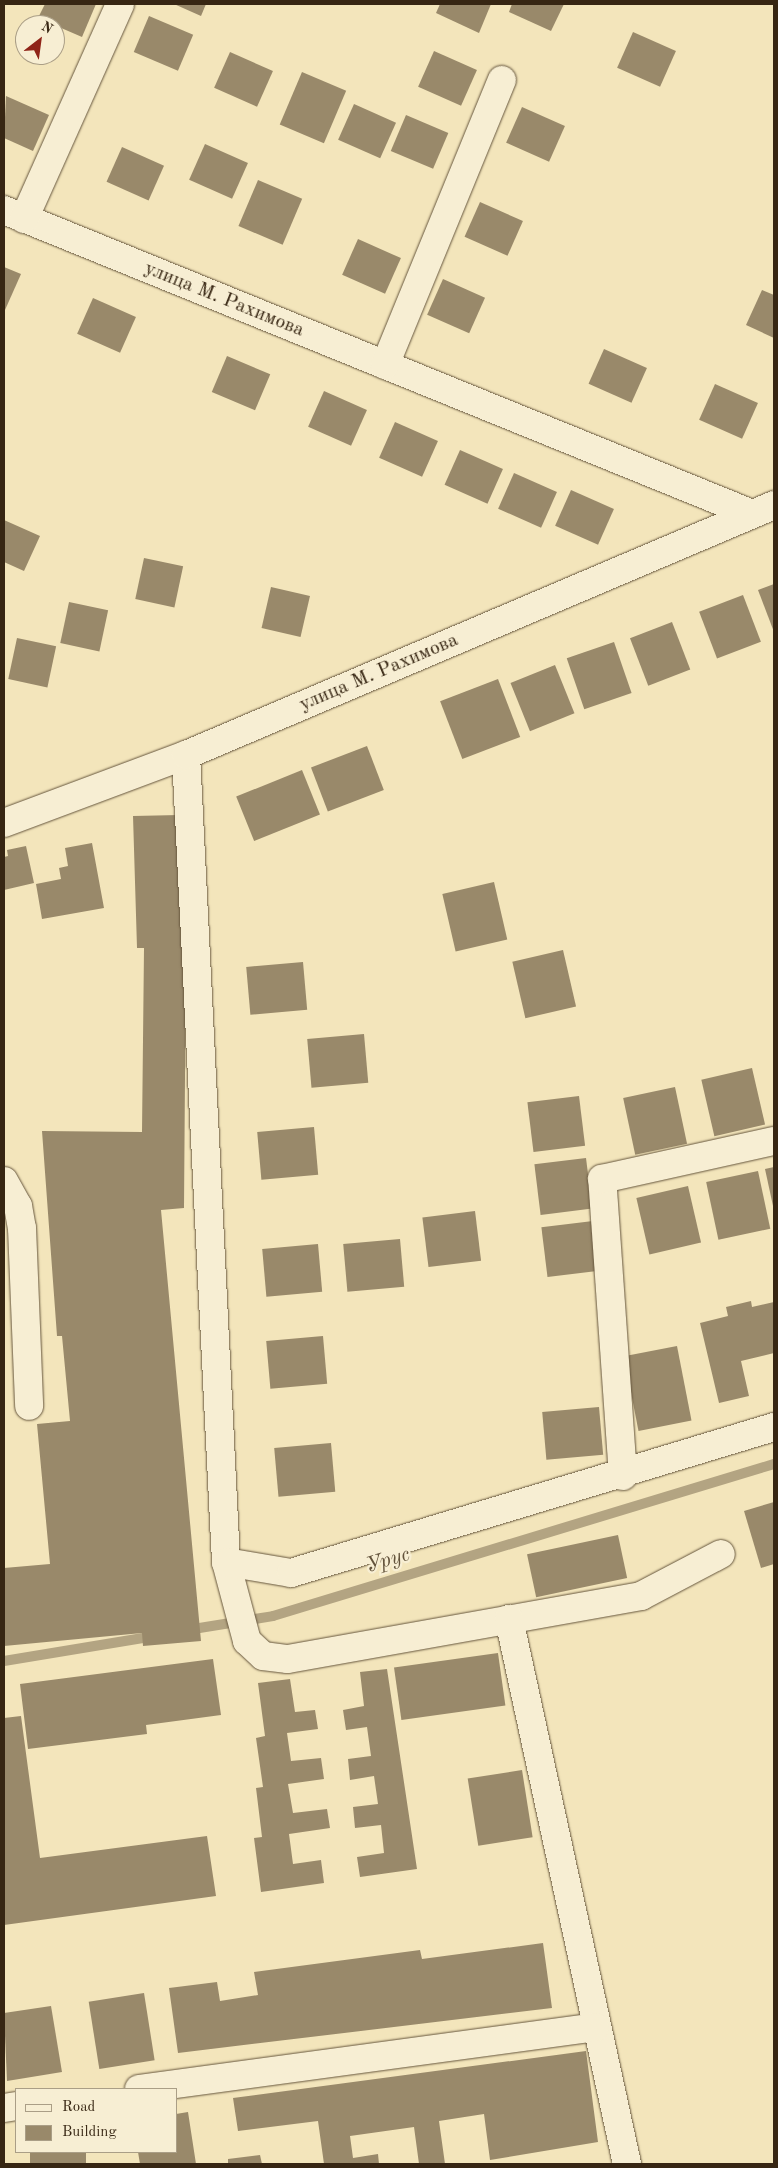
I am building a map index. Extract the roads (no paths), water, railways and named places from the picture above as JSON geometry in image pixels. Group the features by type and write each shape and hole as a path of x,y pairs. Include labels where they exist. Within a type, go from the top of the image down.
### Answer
{"street":[{"path":"14,214 120,4"},
{"path":"385,365 502,80"},
{"name":"улица М. Рахимова","path":"14,214 385,365 762,509"},
{"name":"улица М. Рахимова","path":"4,823 186,755 762,509"},
{"path":"186,755 226,1562 242,1621 263,1656 288,1659 641,1596 722,1554"},
{"path":"623,1476 602,1179 774,1140"},
{"path":"4,1181 18,1206 22,1228 29,1406"},
{"path":"226,1562 291,1573 623,1476 774,1427"},
{"path":"509,1619 595,2027 627,2164"},
{"path":"146,2088 595,2027"}],"waterway":[{"name":"Урус","path":"187,1630 273,1616 774,1464"},
{"name":"Урус","path":"4,1661 155,1636"}]}
